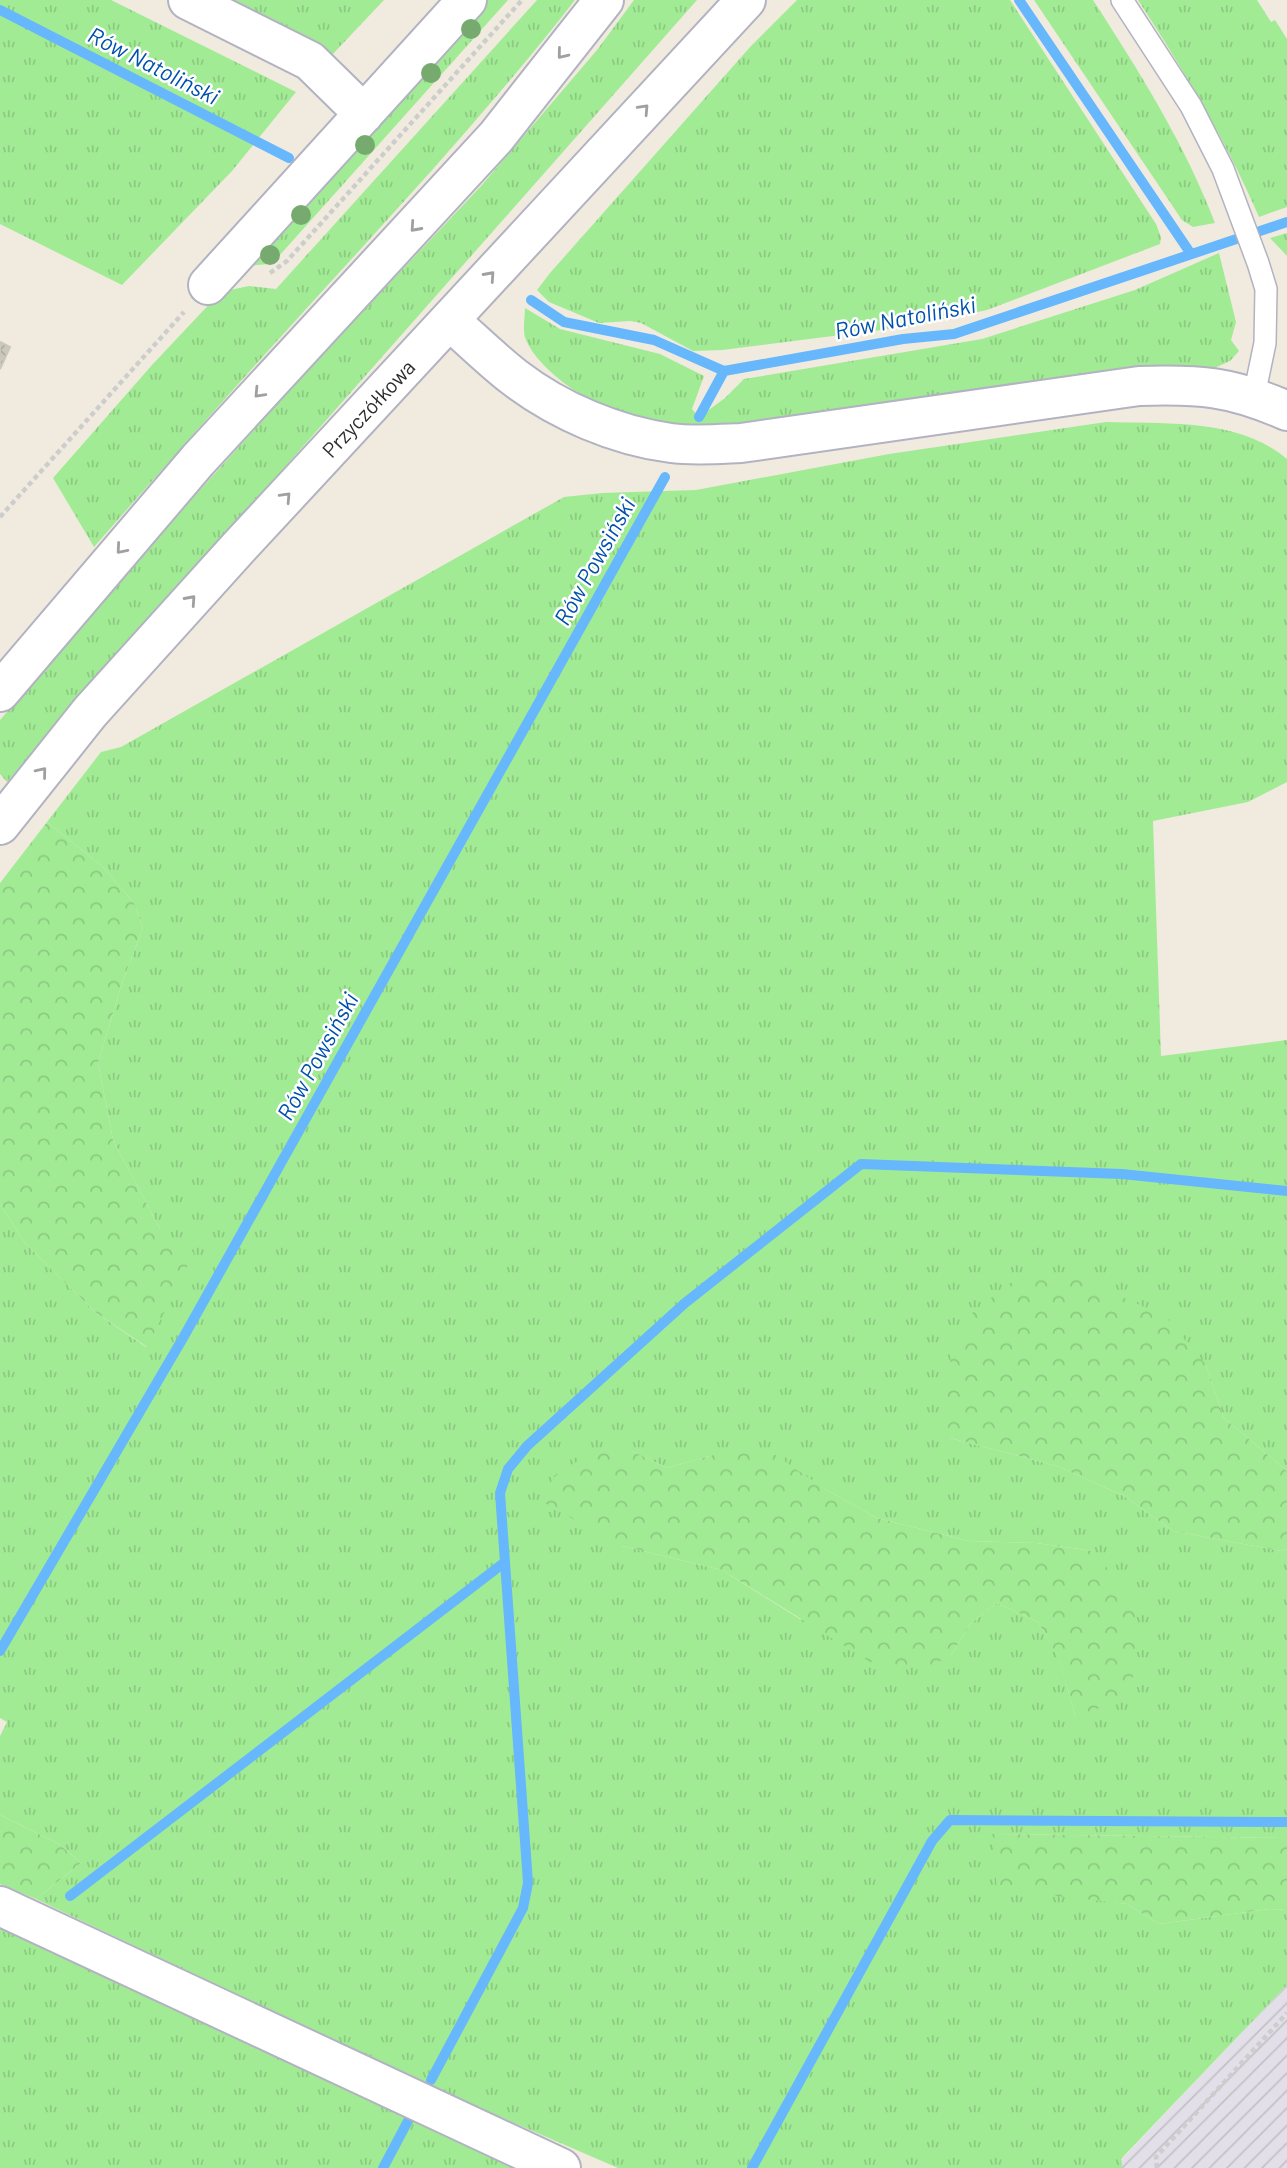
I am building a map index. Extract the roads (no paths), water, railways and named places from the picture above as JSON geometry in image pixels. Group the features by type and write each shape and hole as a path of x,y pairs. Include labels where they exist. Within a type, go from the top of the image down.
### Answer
{"street":[{"path":"188,0 310,61 364,114"},
{"path":"208,285 467,0"},
{"path":"0,692 198,460 496,137 604,0"},
{"name":"Przyczółkowa","path":"0,825 90,712 239,547 746,0"},
{"path":"450,321 515,378 555,402 603,425 671,443 741,443 1139,386 1191,384 1270,403"},
{"path":"0,1906 561,2168"}],"lane":[{"path":"1122,0 1191,106 1236,203 1258,263 1277,287 1265,343 1270,403"}],"waterway":[{"path":"1019,0 1191,254"},
{"name":"Rów Natoliński","path":"0,10 289,158"},
{"name":"Rów Natoliński","path":"531,300 564,322 654,340 724,371 903,339 954,334 1287,222"},
{"path":"699,417 724,371"},
{"name":"Rów Powsiński","path":"0,1651 183,1338 665,477"},
{"path":"431,2080 523,1908 528,1883 500,1493 508,1469 527,1446 685,1303 861,1164 1122,1174 1287,1191"},
{"path":"70,1896 505,1562"},
{"path":"752,2168 932,1841 950,1820 1287,1822"},
{"path":"383,2168 409,2119"}]}
